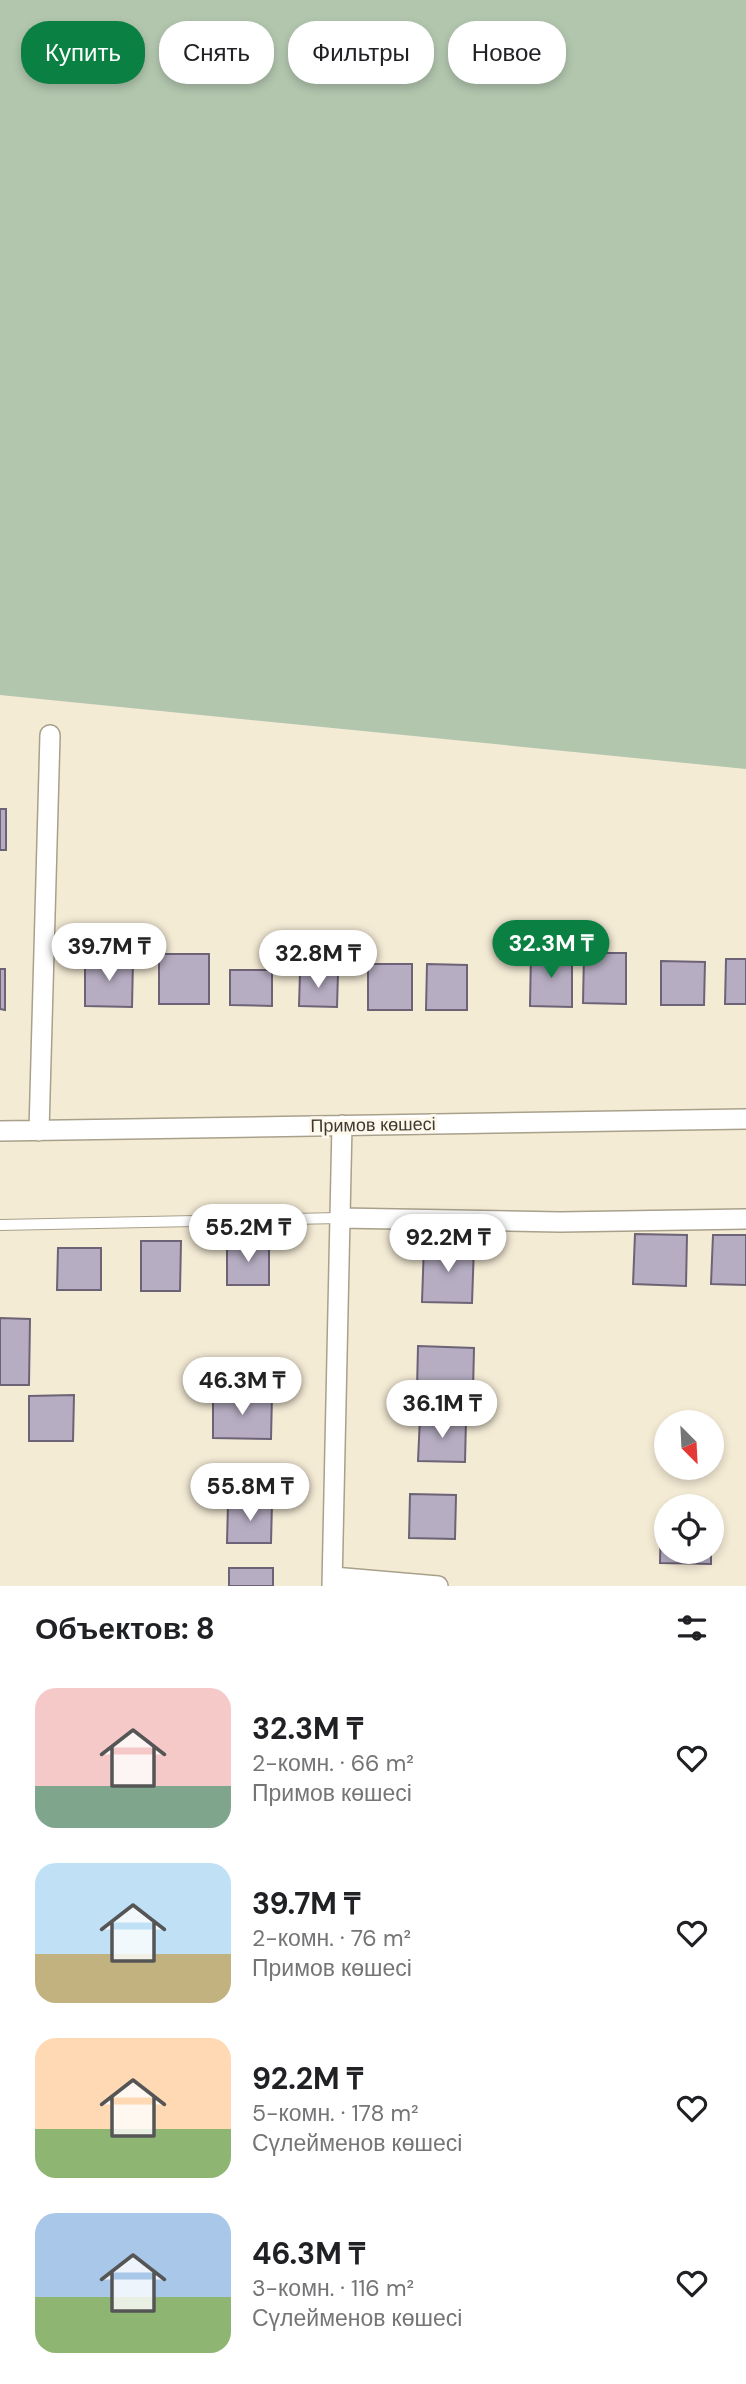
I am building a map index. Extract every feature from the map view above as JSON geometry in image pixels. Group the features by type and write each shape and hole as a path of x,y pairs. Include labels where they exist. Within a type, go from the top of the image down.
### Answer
{"street":[{"path":"39,1130 50,735"},
{"name":"Примов көшесі","path":"0,1131 746,1119"},
{"path":"342,1125 333,1582 438,1586"},
{"path":"340,1218 560,1222 746,1219"}],"lane":[{"path":"0,1225 340,1218"}],"green space":[{"path":"0,0 746,0 746,769 0,695"}],"building":[{"path":"0,809 6,809 6,850 0,850"},
{"path":"531,953 572,954 572,1007 530,1006"},
{"path":"584,953 626,953 626,1004 583,1003"},
{"path":"159,954 209,954 209,1004 159,1004"},
{"path":"85,959 133,960 132,1007 85,1006"},
{"path":"726,959 746,959 746,1004 725,1004"},
{"path":"661,961 705,962 704,1005 661,1005"},
{"path":"368,964 412,964 412,1010 368,1010"},
{"path":"427,964 467,965 467,1010 426,1010"},
{"path":"0,969 5,969 5,1010 0,1009"},
{"path":"230,970 272,970 272,1006 230,1005"},
{"path":"300,972 338,973 337,1007 299,1006"},
{"path":"635,1234 687,1235 686,1286 633,1284"},
{"path":"713,1235 746,1235 746,1285 711,1284"},
{"path":"141,1241 181,1241 180,1291 141,1291"},
{"path":"227,1244 269,1244 269,1285 227,1285"},
{"path":"424,1244 474,1246 472,1303 422,1302"},
{"path":"58,1248 101,1248 101,1290 57,1290"},
{"path":"0,1318 30,1319 29,1385 0,1385"},
{"path":"418,1346 474,1348 473,1391 417,1390"},
{"path":"74,1395 73,1441 29,1441 29,1396"},
{"path":"213,1395 272,1395 271,1439 213,1438"},
{"path":"420,1417 466,1419 465,1462 418,1461"},
{"path":"410,1494 456,1495 455,1539 409,1538"},
{"path":"228,1503 272,1503 271,1543 227,1543"},
{"path":"229,1568 273,1568 273,1586 229,1586"}]}
